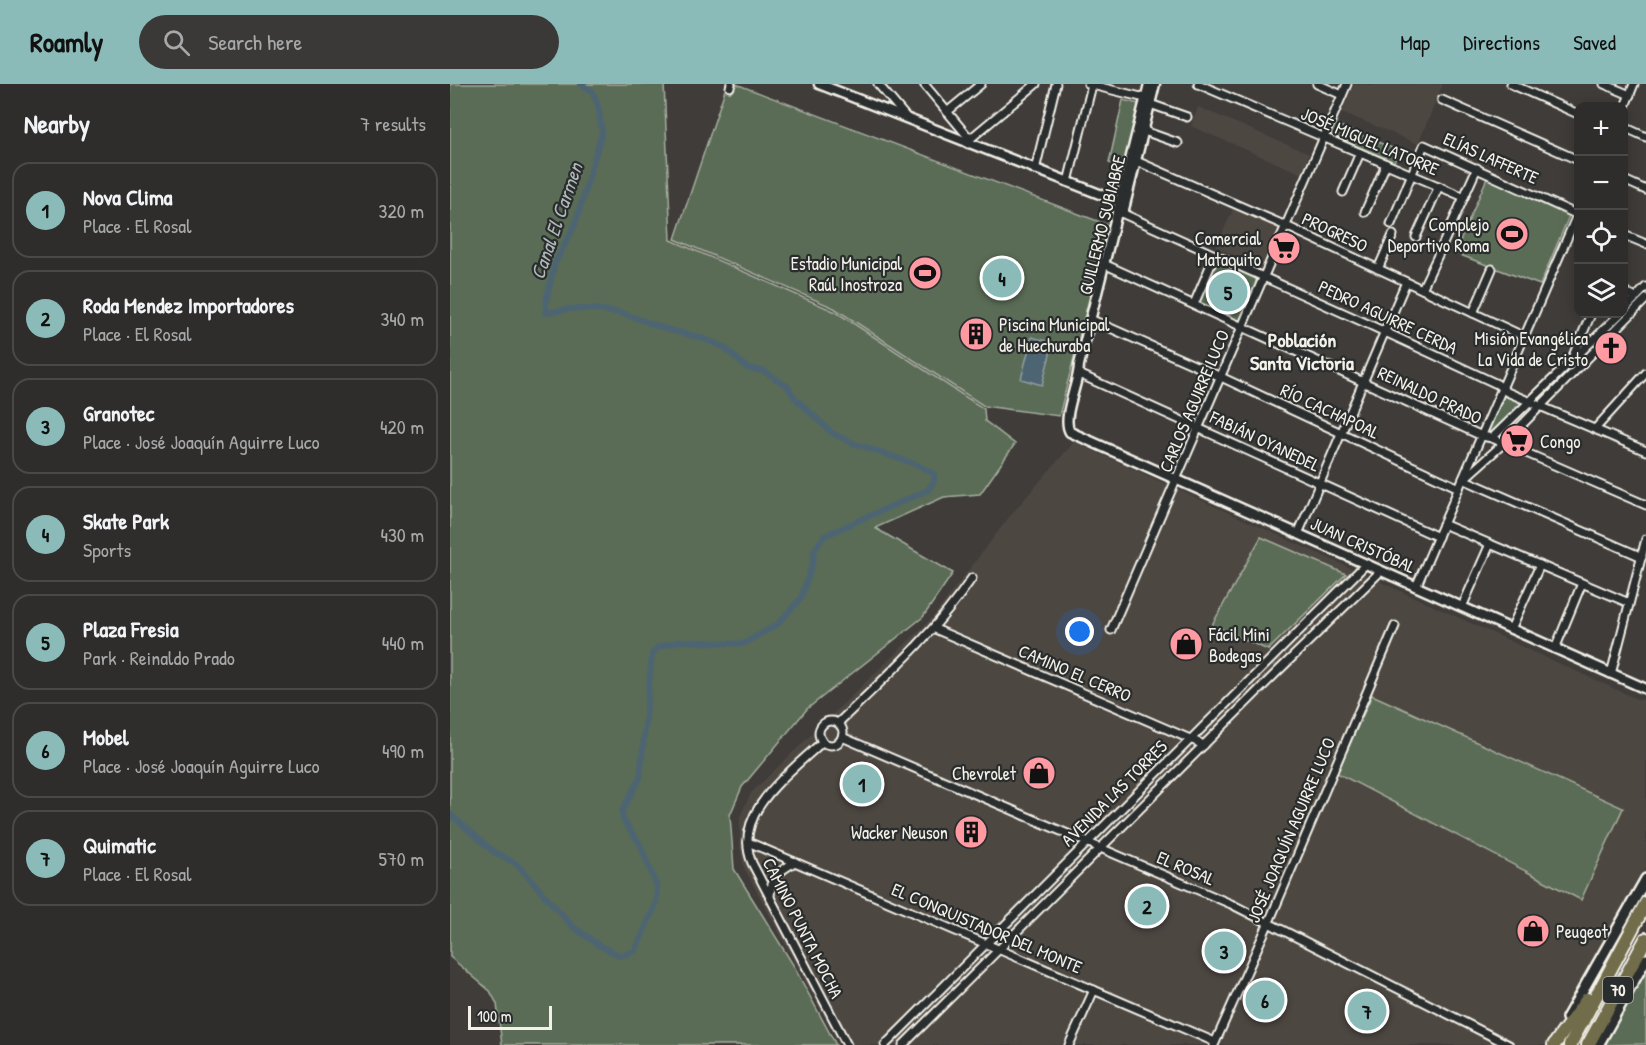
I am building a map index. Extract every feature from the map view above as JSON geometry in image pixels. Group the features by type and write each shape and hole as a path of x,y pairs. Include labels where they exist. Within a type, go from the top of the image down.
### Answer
{"highway":[{"name":"70","path":"1570,1045 1646,903"},
{"name":"70","path":"1592,1043 1646,939"},
{"path":"1554,1045 1615,958"}],"main road":[{"path":"1554,1045 1646,879"},
{"path":"1592,1043 1646,959"}],"street":[{"path":"819,84 969,141 1068,182 1121,208"},
{"path":"878,84 907,119"},
{"path":"925,84 969,141"},
{"path":"947,112 981,84"},
{"path":"969,141 1036,84"},
{"path":"1035,170 1056,84"},
{"name":"GUILLERMO SUBIABRE","path":"1133,160 1144,131 1149,84"},
{"name":"GUILLERMO SUBIABRE","path":"1068,429 1067,419 1079,374 1079,364 1093,320 1148,101 1155,84"},
{"name":"JOSÉ MIGUEL LATORRE","path":"1198,84 1464,197"},
{"path":"1317,84 1342,95"},
{"name":"CARLOS AGUIRRE LUCO","path":"1111,630 1347,84"},
{"path":"1513,84 1574,112"},
{"path":"1604,84 1629,95"},
{"path":"1626,102 1634,84"},
{"path":"1068,182 1090,85 1148,101 1187,117"},
{"path":"1442,100 1574,158"},
{"path":"1628,129 1646,137"},
{"path":"1144,131 1178,143"},
{"name":"ELÍAS LAFFERTE","path":"1412,175 1424,145 1574,212"},
{"path":"1342,192 1360,153"},
{"name":"PROGRESO","path":"1133,160 1286,226 1525,337"},
{"path":"1365,212 1386,164"},
{"path":"1422,289 1477,168"},
{"path":"1391,224 1412,175"},
{"path":"1628,182 1646,190"},
{"path":"1416,237 1439,186"},
{"name":"PEDRO AGUIRRE CERDA","path":"1121,208 1215,255 1385,331 1540,406 1646,451"},
{"path":"1416,587 1574,223"},
{"path":"1378,269 1393,235"},
{"path":"1628,237 1646,244"},
{"path":"1194,304 1215,255"},
{"name":"REINALDO PRADO","path":"1107,265 1482,436 1504,443 1646,505"},
{"path":"1473,313 1492,269"},
{"path":"1298,534 1406,282"},
{"path":"1628,305 1646,287"},
{"path":"1628,294 1636,298"},
{"path":"1463,479 1504,443 1646,299"},
{"path":"1571,361 1589,318"},
{"path":"1492,438 1616,318"},
{"name":"RÍO CACHAPOAL","path":"1093,320 1459,488"},
{"path":"1594,429 1646,373"},
{"name":"FABIÁN OYANEDEL","path":"1079,374 1438,537"},
{"name":"JUAN CRISTÓBAL","path":"1068,429 1070,432 1646,689"},
{"path":"1463,479 1641,556"},
{"path":"1443,524 1629,603"},
{"path":"1611,674 1646,539"},
{"path":"1462,608 1490,544"},
{"name":"AVENIDA LAS TORRES","path":"885,1045 1366,564"},
{"path":"1511,630 1540,565"},
{"name":"AVENIDA LAS TORRES","path":"903,1045 1381,571"},
{"path":"838,723 934,629 955,604 972,578"},
{"path":"1555,649 1582,583"},
{"name":"JOSÉ JOAQUÍN AGUIRRE LUCO","path":"1214,1044 1269,922 1395,626"},
{"name":"CAMINO EL CERRO","path":"934,629 1204,745"},
{"path":"1266,663 1274,667 1276,673"},
{"path":"1245,704 1251,690 1248,682"},
{"path":"831,721 838,723 843,730 842,738 833,745 822,742 818,735 820,727 831,721"},
{"name":"EL ROSAL","path":"842,738 1269,922 1509,1045"},
{"name":"CAMINO PUNTA MOCHA","path":"822,742 760,802 752,818 748,842 750,857 847,1045"},
{"name":"EL CONQUISTADOR DEL MONTE","path":"748,842 1094,990 1214,1044"},
{"path":"770,896 771,883 776,874 795,862"},
{"path":"1069,1045 1094,990"}],"shaded area":[{"path":"1354,84 1372,86 1373,84 1443,84 1418,144 1342,112"},
{"path":"1198,107 1309,154 1302,174 1191,126"},
{"path":"1234,207 1279,227 1261,268 1216,247"},
{"path":"1074,442 1639,700 1646,699 1646,869 1548,1045 840,1045 744,868 740,847 740,816 751,793 933,617 1009,517"}],"green space":[{"path":"450,84 664,84 671,240 836,312 984,409 985,421 1015,444 980,494 944,497 875,528 953,573 923,617 807,709 742,787 730,815 734,869 792,963 836,1045 502,1045 497,1004 490,991 450,957"},
{"name":"Estadio Municipal Raúl Inostroza","path":"727,84 736,84 1108,225 1059,416 984,406 834,308 675,239"},
{"path":"1123,100 1139,104 1125,167 1109,163"},
{"path":"1333,123 1399,151 1394,162 1329,134"},
{"name":"Complejo Deportivo Roma","path":"1487,178 1568,213 1569,216 1540,285 1455,253"},
{"path":"1216,263 1256,278 1240,320 1236,321 1201,305 1200,302"},
{"path":"1505,394 1524,403 1492,434 1487,428"},
{"path":"1261,537 1346,574 1268,650 1212,625"},
{"path":"1372,695 1623,808 1581,900 1337,773"},
{"path":"1646,968 1646,1044 1603,1045"}],"water":[{"path":"1032,337 1053,343 1042,385 1021,379"}],"waterway":[{"name":"Canal El Carmen","path":"450,814 494,852 517,864 571,925 600,946 621,956 635,951 656,904 657,887 640,844 623,820 622,811 640,778 652,654 658,647 681,641 743,644 778,624 801,598 813,562 814,551 824,536 928,490 934,481 934,474 918,465 853,443 832,433 795,398 787,386 764,371 747,368 724,347 622,313 594,309 568,309 545,313 555,263 575,225 602,132 598,105 592,91 581,84"}],"place":[{"name":"Complejo Deportivo Roma","path":"1512,234"},
{"name":"Comercial Mataquito","path":"1284,248"},
{"name":"Estadio Municipal Raúl Inostroza","path":"925,273"},
{"name":"Skate Park","path":"1002,278"},
{"name":"Plaza Fresia","path":"1228,292"},
{"name":"Piscina Municipal de Huechuraba","path":"976,334"},
{"name":"Misión Evangélica La Vida de Cristo","path":"1611,348"},
{"name":"Congo","path":"1517,441"},
{"name":"Fácil Mini Bodegas","path":"1186,644"},
{"name":"Chevrolet","path":"1039,773"},
{"name":"Nova Clima","path":"862,784"},
{"name":"Wacker Neuson","path":"971,832"},
{"name":"Roda Mendez Importadores","path":"1147,906"},
{"name":"Peugeot","path":"1533,931"},
{"name":"Granotec","path":"1224,951"},
{"name":"Mobel","path":"1265,1000"},
{"name":"Quimatic","path":"1367,1011"}],"district":[{"name":"Población Santa Victoria","path":"1302,350"}]}
